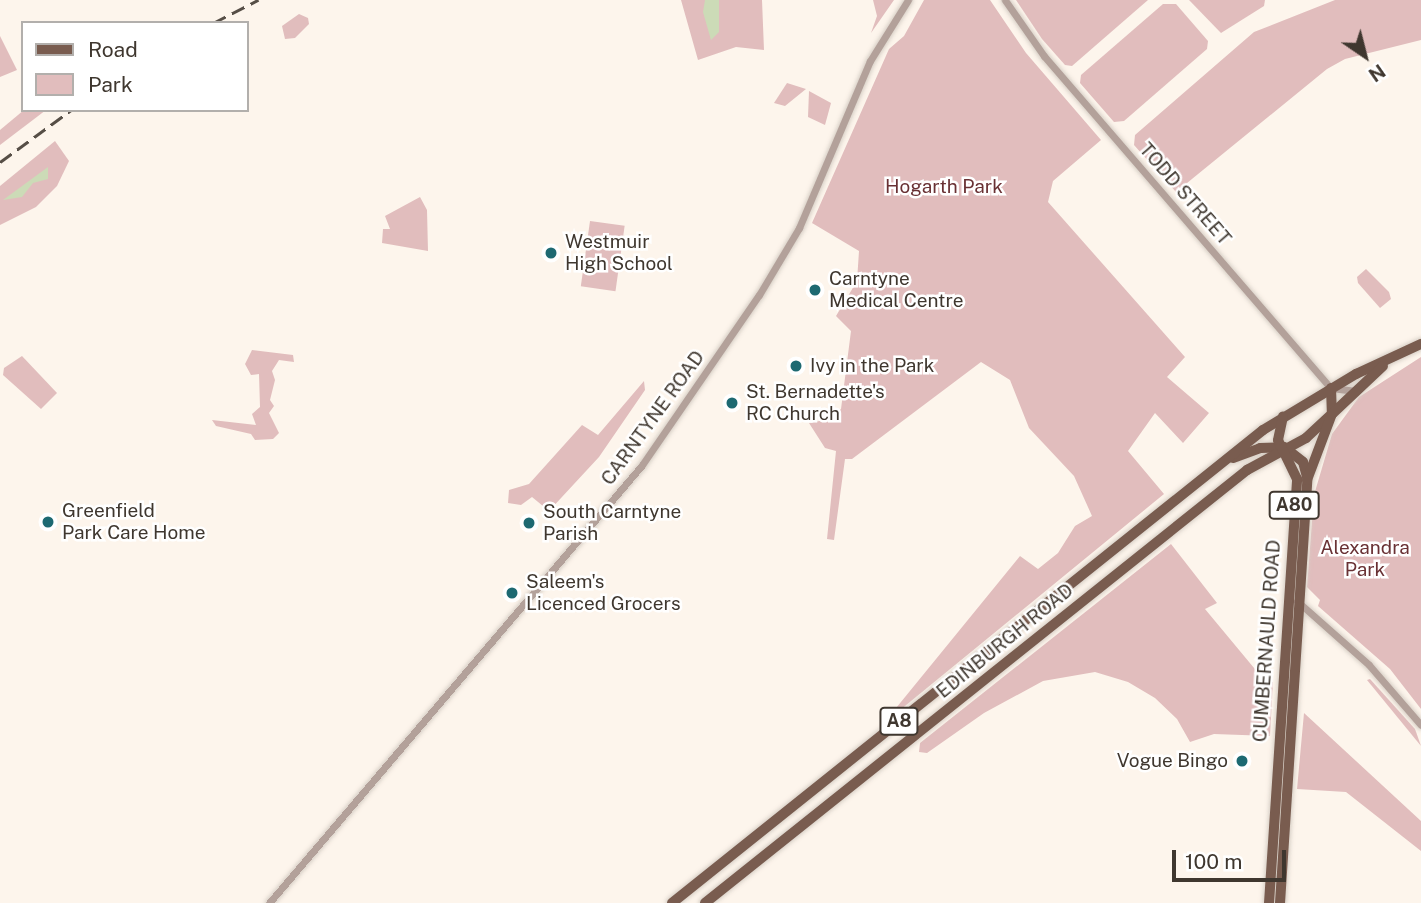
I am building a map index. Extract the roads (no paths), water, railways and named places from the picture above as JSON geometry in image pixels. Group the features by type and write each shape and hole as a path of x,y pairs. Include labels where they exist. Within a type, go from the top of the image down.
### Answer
{"main road":[{"name":"A8","path":"1283,417 1331,388 1421,344"},
{"name":"A8","path":"1332,414 1392,359"},
{"path":"1331,388 1332,414"},
{"name":"EDINBURGH ROAD","path":"705,903 1247,470 1332,414"},
{"name":"A80","path":"1307,480 1332,414"},
{"path":"1223,461 1256,449 1283,448 1278,433 1283,417"},
{"name":"EDINBURGH ROAD","path":"672,903 1223,461 1283,417"},
{"name":"A80","path":"1283,448 1303,463 1307,480"},
{"name":"CUMBERNAULD ROAD","path":"1269,903 1286,600 1297,479 1283,448"},
{"name":"CUMBERNAULD ROAD","path":"1280,903 1307,480"}],"street":[{"name":"CARNTYNE ROAD","path":"269,903 642,464 759,295 799,228 870,61 908,0"},
{"name":"TODD STREET","path":"1005,0 1044,57 1331,388"},
{"path":"1331,388 1354,391"},
{"path":"1286,600 1298,601 1369,665 1421,725"}],"railway":[{"path":"217,21 258,0"},
{"path":"0,162 68,112"}],"place":[{"name":"Westmuir High School","path":"551,253"},
{"name":"Carntyne Medical Centre","path":"815,290"},
{"name":"Ivy in the Park","path":"796,366"},
{"name":"St. Bernadette's RC Church","path":"732,403"},
{"name":"Greenfield Park Care Home","path":"48,522"},
{"name":"South Carntyne Parish","path":"529,523"},
{"name":"Saleem's Licenced Grocers","path":"512,593"},
{"name":"Vogue Bingo","path":"1242,761"}],"park label":[{"name":"Hogarth Park","path":"944,187"},
{"name":"Alexandra Park","path":"1365,559"}]}
